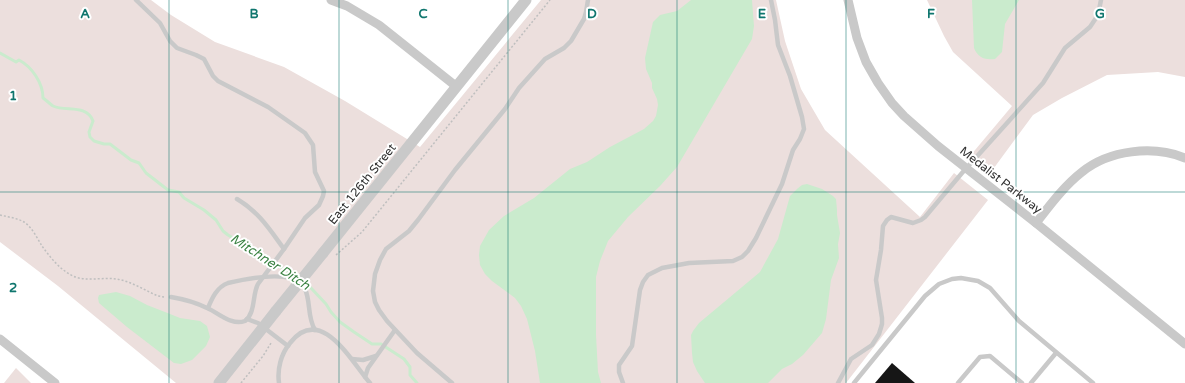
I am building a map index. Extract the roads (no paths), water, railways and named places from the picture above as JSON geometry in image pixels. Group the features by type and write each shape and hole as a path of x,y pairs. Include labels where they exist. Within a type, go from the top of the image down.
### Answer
{"street":[{"path":"330,0 347,6 379,25 457,87"},
{"name":"East 126th Street","path":"218,383 276,311 328,255 526,0"},
{"name":"Medalist Parkway","path":"848,0 857,38 866,62 878,83 897,109 912,124 1185,344"},
{"path":"1036,223 1060,193 1077,176 1101,161 1120,154 1144,151 1161,152 1185,158"},
{"path":"0,339 55,383"}],"lane":[{"path":"136,0 160,23 170,41 177,48 204,59 218,82 243,94 283,117 305,133 311,141 315,155 316,172 322,186 323,196 319,205 305,218 276,260 261,278 256,288 251,313 248,319 243,322 234,322 208,308 179,298 171,297"},
{"path":"452,383 420,357 382,315 376,306 374,297 375,274 383,253 388,246 409,231 455,170 505,109 518,88 545,59 564,48 571,41 584,19 588,0"},
{"path":"623,383 619,372 619,365 632,346 640,290 645,279 657,270 673,265 733,261 742,257 751,246 762,226 785,179 793,150 803,134 804,129 802,117 786,65 778,45 771,0"},
{"path":"838,383 851,359 872,345 879,334 882,324 876,275 882,250 882,230 885,222 891,217 913,223 921,220 1043,83 1065,48 1090,27 1098,15 1101,0"},
{"path":"237,199 250,207 262,218 284,249"},
{"path":"208,308 217,291 223,285 231,282 261,278 291,278"},
{"path":"854,383 925,296 939,284 952,279 969,278 986,285 1019,321 1093,383"},
{"path":"305,289 308,298 310,320 314,330"},
{"path":"248,319 253,320 264,327 288,346"},
{"path":"279,383 278,372 280,360 288,346 300,334 314,330 320,331 332,337 343,347 370,383"},
{"path":"365,377 368,368 395,330"},
{"path":"1031,383 1056,353"},
{"path":"352,359 363,360 376,356"},
{"path":"958,383 980,357 990,356 1022,383"}],"waterway":[{"name":"Mitchner Ditch","path":"0,53 16,62 19,60 24,63 39,81 43,92 43,98 53,106 86,112 93,121 89,132 90,137 94,141 110,144 131,160 139,163 146,173 168,190 179,192 184,198 204,210 216,220 223,231 228,235 292,274 311,288 340,322 372,344 381,344 404,359 410,367 410,375 417,383"}]}
